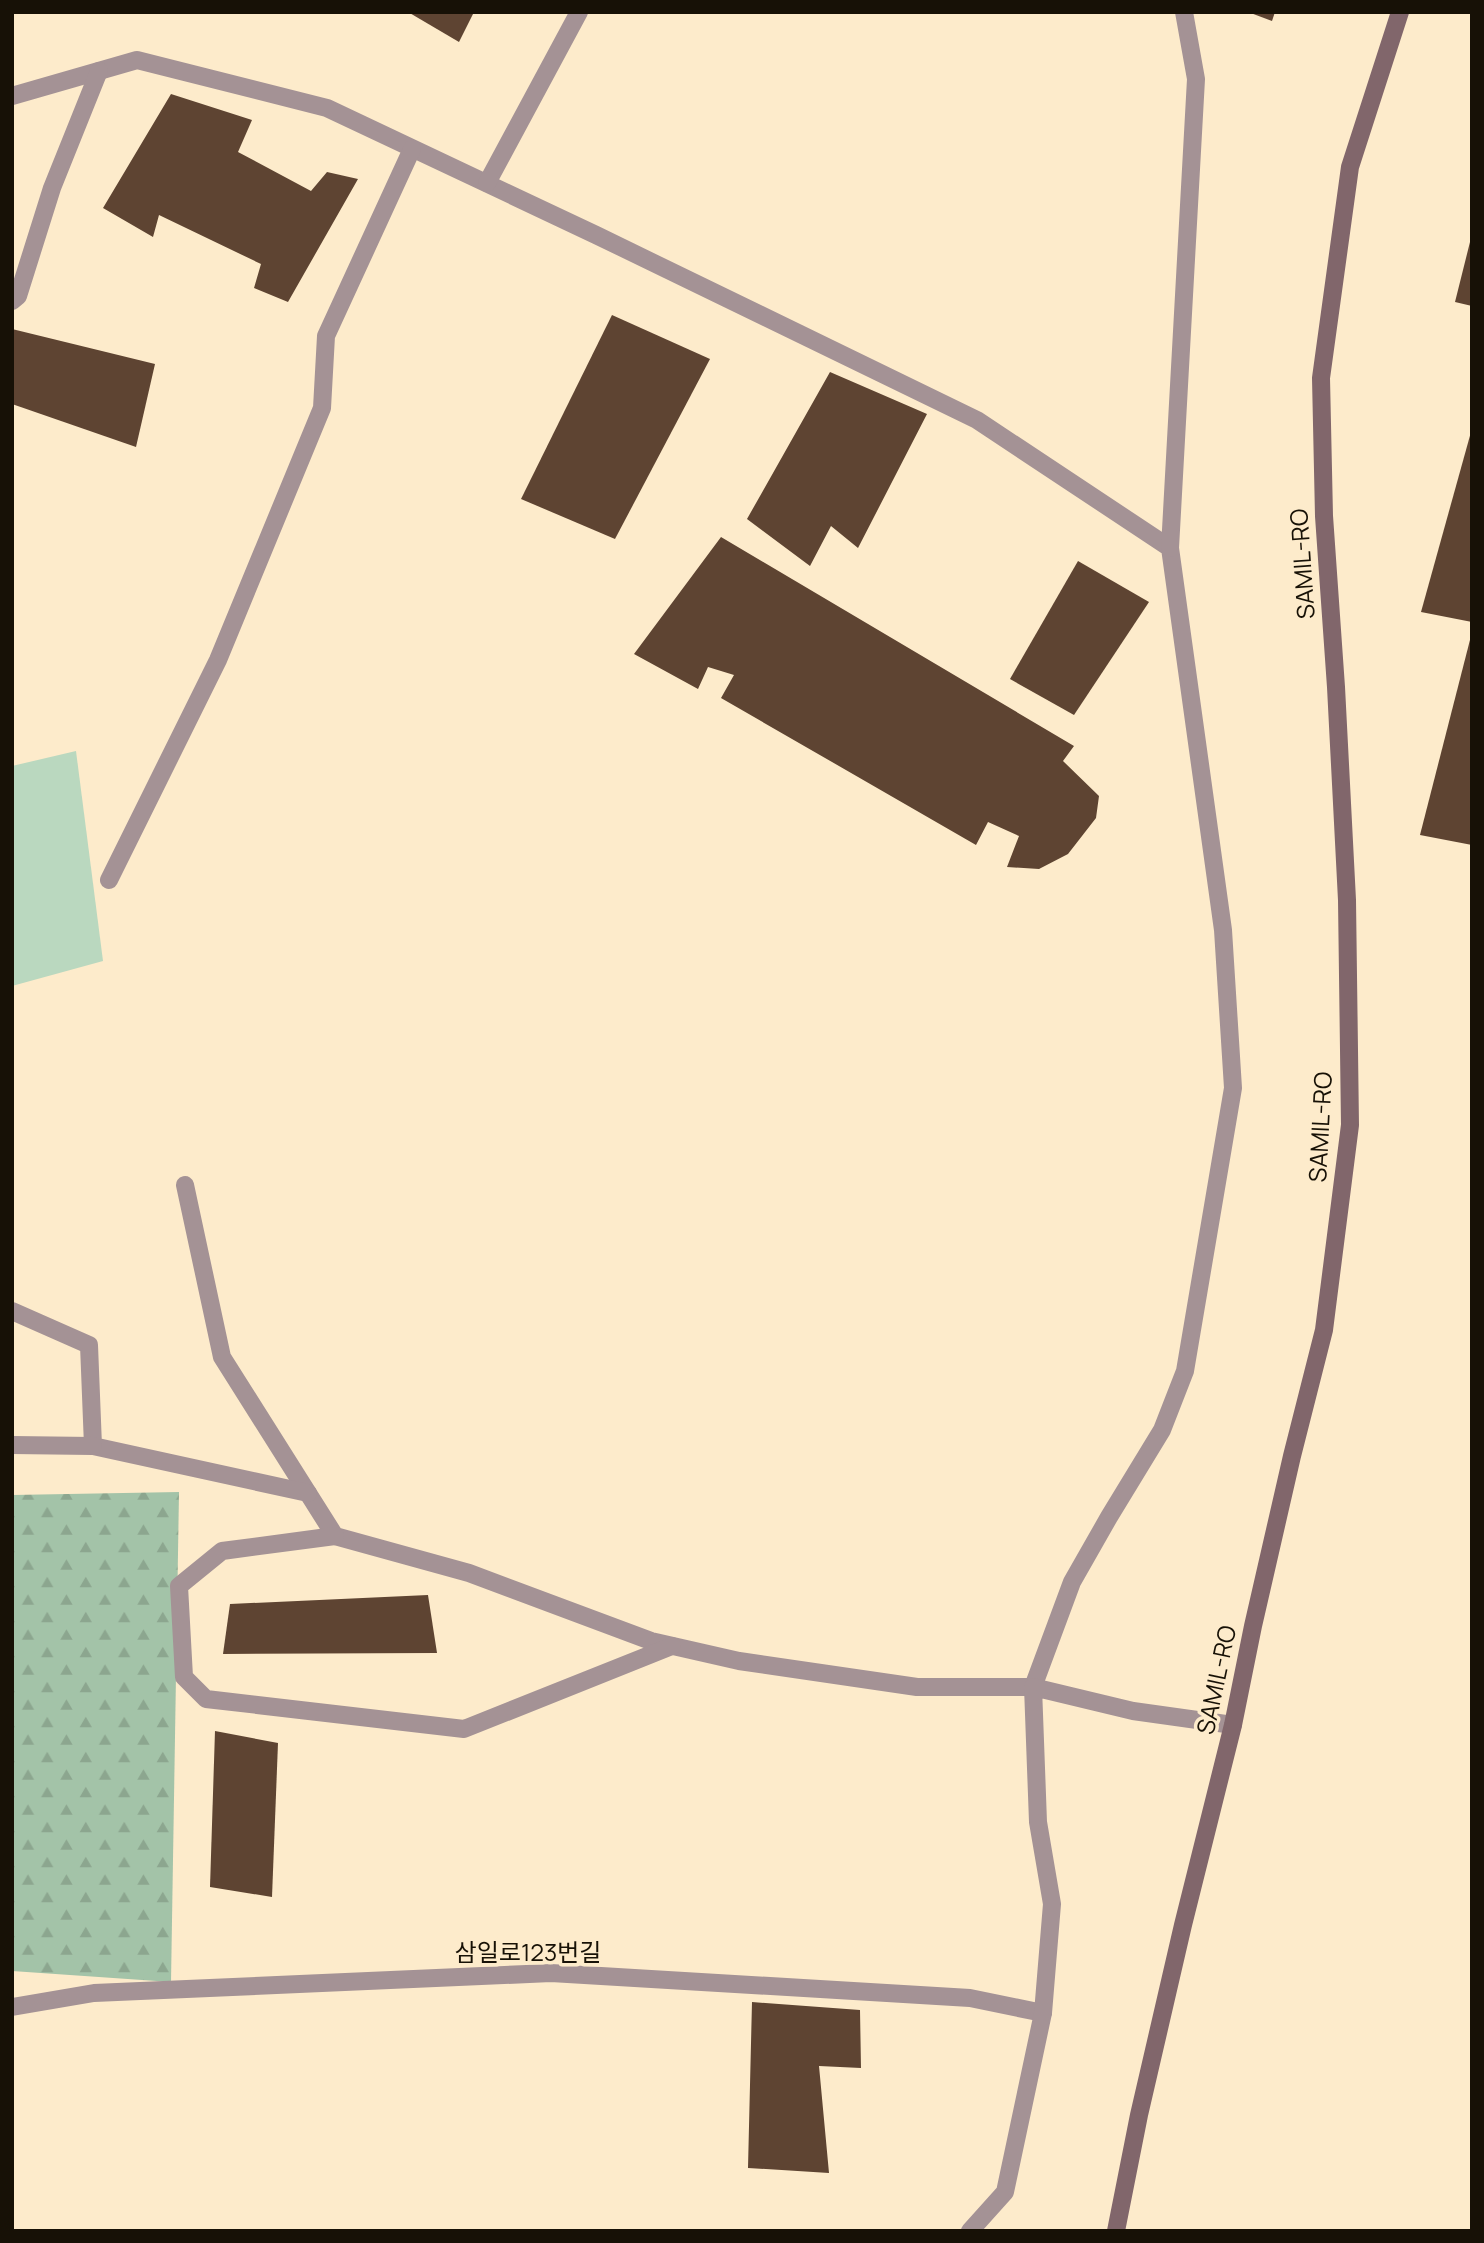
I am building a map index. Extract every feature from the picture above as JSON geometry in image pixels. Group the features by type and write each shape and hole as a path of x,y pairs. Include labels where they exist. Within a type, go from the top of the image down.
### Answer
{"main road":[{"name":"SAMIL-RO","path":"1116,2231 1148,2074 1233,1725 1253,1626 1324,1330 1350,1125 1346,887 1324,516 1321,378 1350,167 1399,12"}],"street":[{"path":"487,183 579,12"},
{"path":"970,2231 1005,2192 1043,2013 1052,1904 1038,1822 1033,1687 1072,1582 1162,1430 1185,1371 1233,1088 1223,930 1170,548 1196,79 1184,12"},
{"path":"12,96 137,60 327,108 977,420 1170,548"},
{"path":"12,301 18,296 52,188 99,71"},
{"path":"109,880 218,660 322,408 326,337 412,149"},
{"path":"185,1185 222,1357 335,1536"},
{"path":"12,1311 89,1345 93,1446"},
{"path":"12,1445 93,1446 308,1493"},
{"path":"672,1646 464,1729 206,1699 184,1677 179,1586 222,1551 335,1536 469,1573 651,1641 739,1661 917,1687 1033,1687 1133,1711 1233,1725"},
{"name":"삼일로123번길","path":"12,2007 94,1993 551,1973 970,1998 1043,2013"}],"green space":[{"path":"76,751 103,961 12,986 12,766"},
{"path":"179,1492 171,1982 12,1971 12,1495"}],"building":[{"path":"408,12 474,12 459,42"},
{"path":"1248,12 1275,12 1272,21"},
{"path":"171,94 252,120 238,152 311,191 327,172 358,179 288,302 254,288 261,264 159,215 153,237 103,208"},
{"path":"1472,238 1472,306 1455,302"},
{"path":"612,315 710,359 615,539 521,499"},
{"path":"12,329 155,364 136,447 12,404"},
{"path":"830,372 927,414 858,548 831,526 810,566 747,519"},
{"path":"1472,433 1472,622 1421,612"},
{"path":"721,537 1074,746 1063,761 1099,796 1096,818 1068,854 1039,869 1007,867 1019,836 988,822 976,845 721,698 734,675 708,667 698,689 634,654"},
{"path":"1078,561 1149,602 1074,715 1010,679"},
{"path":"1472,636 1472,845 1420,835"},
{"path":"428,1595 437,1653 223,1654 230,1604"},
{"path":"215,1731 278,1743 272,1897 210,1887"},
{"path":"752,2002 860,2010 861,2068 819,2066 829,2173 748,2168"}]}
